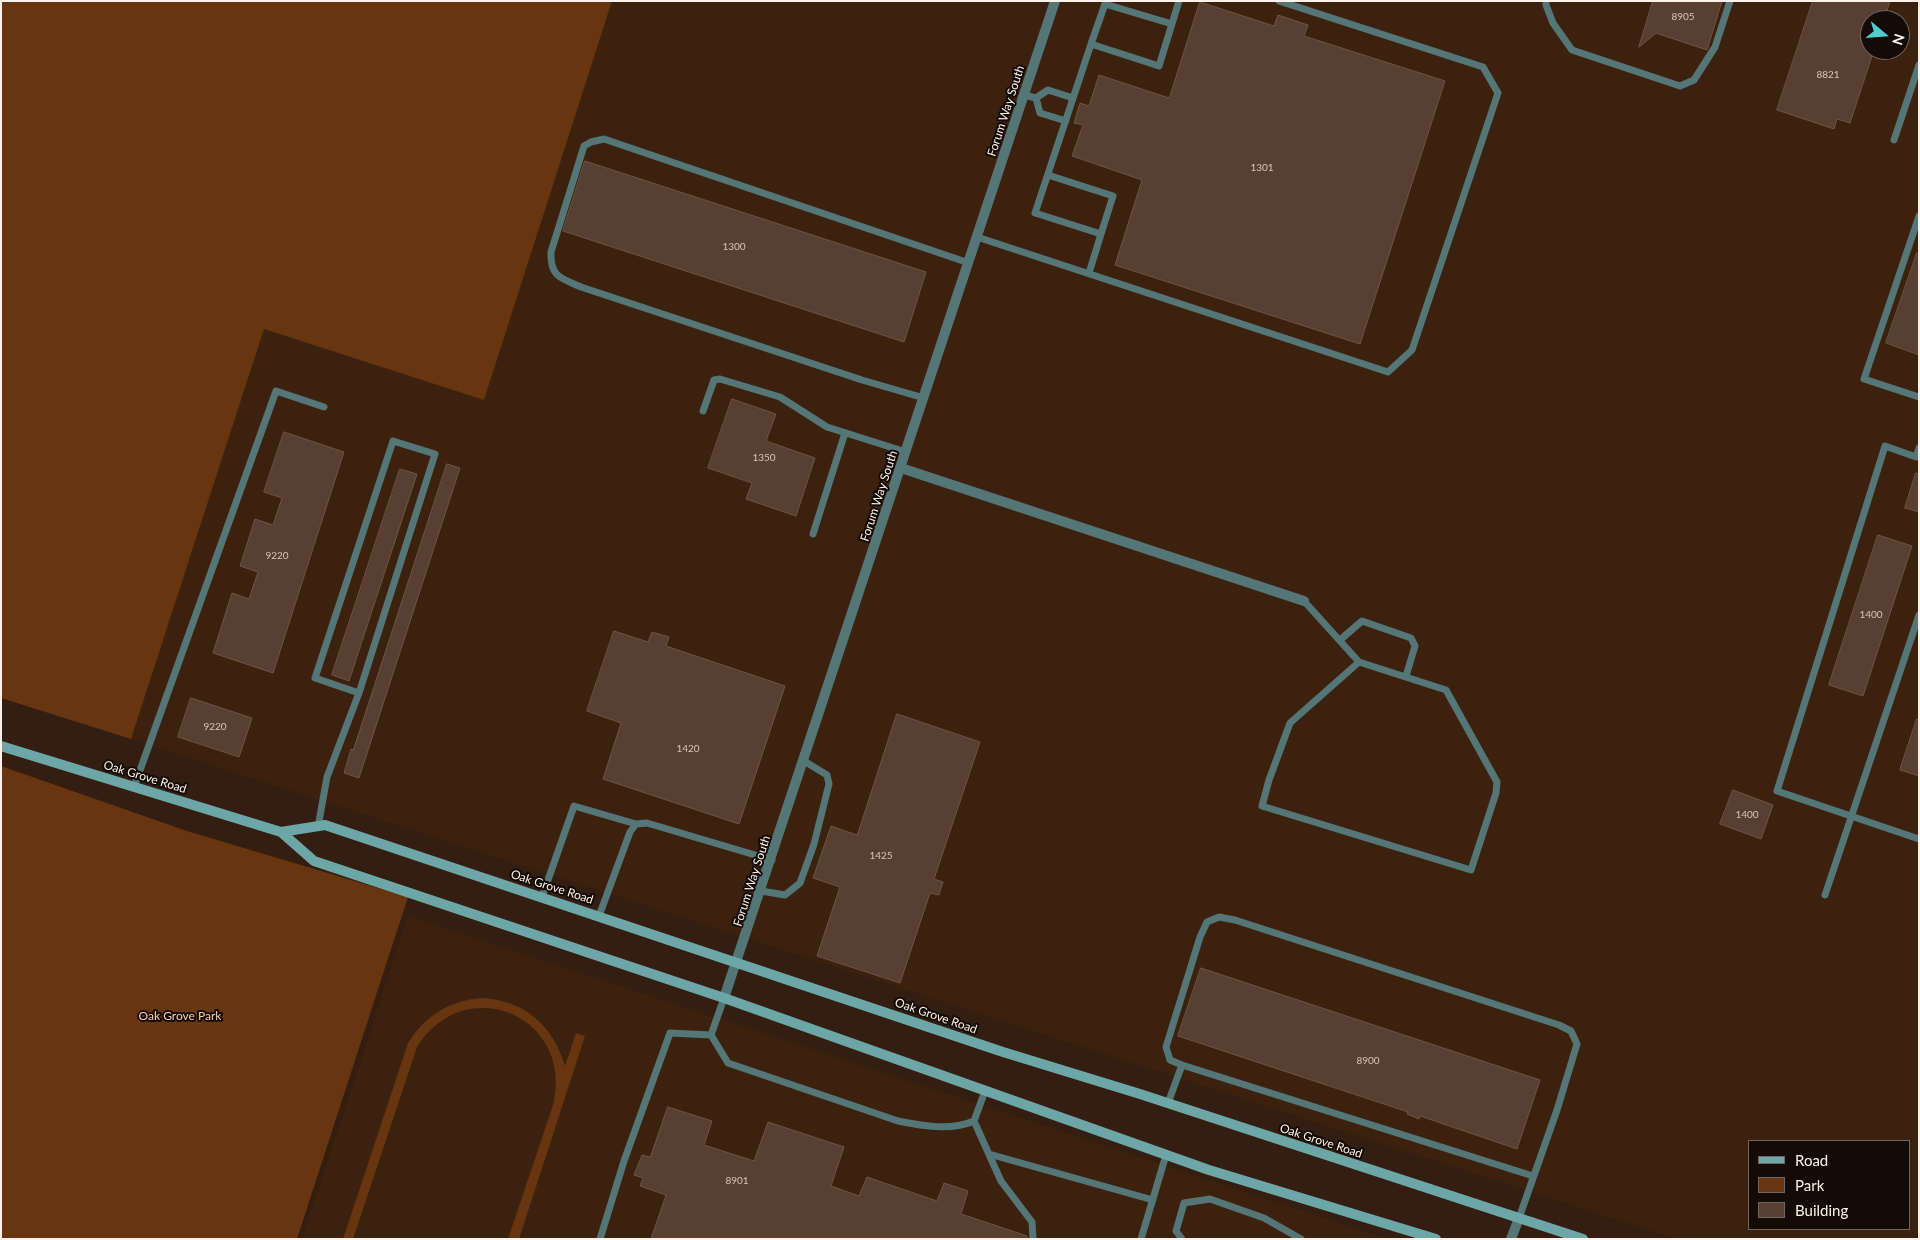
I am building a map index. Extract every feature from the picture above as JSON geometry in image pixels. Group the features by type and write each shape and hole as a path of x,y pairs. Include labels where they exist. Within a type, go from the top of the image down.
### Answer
{"street":[{"name":"Forum Way South","path":"724,998 772,860 1055,1"},
{"path":"901,468 1304,601"},
{"name":"Oak Grove Road","path":"1,746 281,832 314,861 724,998 1166,1155 1436,1239"},
{"name":"Oak Grove Road","path":"281,832 325,826 738,962 1003,1052 1168,1103 1583,1239"},
{"path":"1511,1239 1519,1218"}],"lane":[{"path":"1091,44 1159,66 1179,1"},
{"path":"977,237 1388,372 1412,350 1498,93 1483,67 1279,1"},
{"path":"1546,1 1553,23 1572,50 1680,86 1694,80 1714,47 1730,1"},
{"path":"1101,234 1035,214 1091,44 1105,4 1172,24"},
{"path":"1894,140 1919,65"},
{"path":"1024,95 1036,98 1048,90 1073,98"},
{"path":"1036,98 1040,113 1066,121"},
{"path":"924,398 862,380 609,297 557,276 550,266 550,252 584,146 604,139 969,263"},
{"path":"1048,175 1112,196 1089,273"},
{"path":"1919,216 1864,379 1919,397"},
{"path":"704,412 714,380 720,379 780,397 827,427 906,452"},
{"path":"134,787 276,391 324,407"},
{"path":"813,534 845,433"},
{"path":"318,827 327,777 359,693 435,454 392,441 315,678 359,693"},
{"path":"1919,448 1916,457 1885,446 1777,792 1919,839"},
{"path":"1304,601 1359,662 1446,690 1497,782 1496,793 1471,870 1262,806 1269,780 1290,723 1359,662"},
{"path":"1825,895 1919,615"},
{"path":"1340,640 1362,621 1410,638 1415,646 1406,676"},
{"path":"761,891 785,895 800,883 814,844 829,784 827,775 804,761"},
{"path":"542,897 574,806 636,824 647,824 772,860"},
{"path":"599,916 630,832 636,824"},
{"path":"1519,1218 1573,1059 1577,1044 1571,1032 1558,1025 1234,920 1219,917 1206,922 1166,1048 1170,1060 1533,1176"},
{"path":"711,1035 724,998"},
{"path":"600,1239 624,1161 670,1033 711,1035"},
{"path":"711,1035 728,1063 898,1121 928,1127 966,1124 974,1121"},
{"path":"1168,1103 1182,1064"},
{"path":"985,1091 974,1121 1001,1181 1032,1222 1033,1239"},
{"path":"989,1154 1154,1200"},
{"path":"1141,1239 1166,1155"},
{"path":"1182,1239 1176,1231 1184,1203 1210,1199 1264,1218 1301,1239"}],"shaded area":[{"path":"612,1 1919,1 1919,1239 1677,1239 131,739 264,328 484,399"},
{"path":"408,916 1388,1239 302,1239"}],"green space":[{"path":"1,1 612,1 484,400 264,329 131,739 1,698"},
{"name":"Oak Grove Park","path":"1,766 187,831 408,897 297,1239 1,1239"},
{"path":"483,998 512,1004 536,1018 553,1039 565,1066 576,1033 585,1036 519,1239 508,1239 553,1105 555,1074 548,1048 532,1027 511,1014 487,1008 462,1011 438,1024 417,1047 353,1239 343,1239 408,1043 423,1024 440,1011 460,1002"}],"building":[{"path":"1653,1 1722,1 1707,50 1656,33 1639,47"},
{"path":"1813,1 1890,1 1887,10 1860,10 1860,60 1871,60 1850,123 1837,119 1834,129 1777,110"},
{"path":"1200,2 1274,26 1278,15 1308,25 1304,36 1445,81 1360,344 1115,265 1142,180 1072,156 1083,125 1074,123 1080,103 1089,106 1099,75 1169,98"},
{"path":"585,161 926,272 904,342 563,231"},
{"path":"1917,253 1919,254 1919,355 1886,343"},
{"path":"732,399 776,414 766,441 815,458 796,516 746,499 752,483 708,468"},
{"path":"284,432 344,452 273,673 213,653 232,593 249,599 258,572 240,566 255,519 273,525 282,498 264,492"},
{"path":"447,464 460,468 359,778 344,773"},
{"path":"400,469 417,474 349,681 332,675"},
{"path":"1916,473 1919,474 1919,512 1905,508"},
{"path":"1878,535 1912,546 1863,696 1829,685"},
{"path":"614,631 648,642 652,632 669,637 666,646 785,686 739,824 603,779 621,723 587,711"},
{"path":"191,698 252,718 239,757 178,737"},
{"path":"897,714 980,742 934,879 943,882 939,895 930,893 900,983 817,956 840,887 813,878 831,826 857,835"},
{"path":"1917,719 1919,720 1919,776 1900,770"},
{"path":"1733,790 1773,805 1761,839 1720,824"},
{"path":"1201,968 1540,1080 1517,1149 1420,1116 1419,1119 1407,1114 1408,1112 1178,1036"},
{"path":"668,1107 712,1121 704,1145 754,1161 768,1122 844,1147 831,1186 859,1196 867,1177 937,1201 944,1183 968,1191 961,1214 1027,1236 1027,1239 651,1239 666,1195 640,1186 643,1178 634,1175 642,1155 650,1157"}]}
